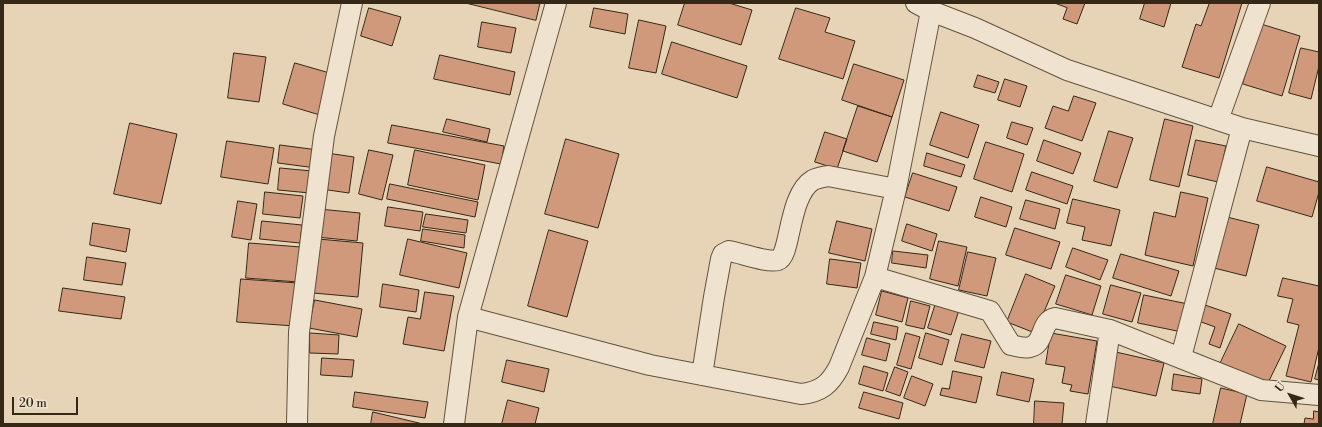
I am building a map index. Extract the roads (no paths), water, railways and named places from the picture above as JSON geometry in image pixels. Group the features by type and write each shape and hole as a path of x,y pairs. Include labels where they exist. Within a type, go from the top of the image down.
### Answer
{"street":[{"path":"297,424 299,332 324,136 352,3"},
{"path":"454,424 468,317 556,3"},
{"path":"1218,120 1260,3"},
{"path":"468,317 650,365 801,394 823,388 833,378 839,367 875,277 896,188 924,7 975,28 1067,70 1242,128 1319,146"},
{"path":"1181,357 1242,128"},
{"path":"702,375 720,259 723,254 729,251 766,260 776,261 780,259 785,252 796,204 806,186 813,180 828,176 896,188"},
{"path":"875,277 990,311 1011,345 1029,348 1035,345 1041,339 1047,323 1053,318 1110,330 1262,390 1319,396"},
{"path":"1096,424 1110,330"}]}
